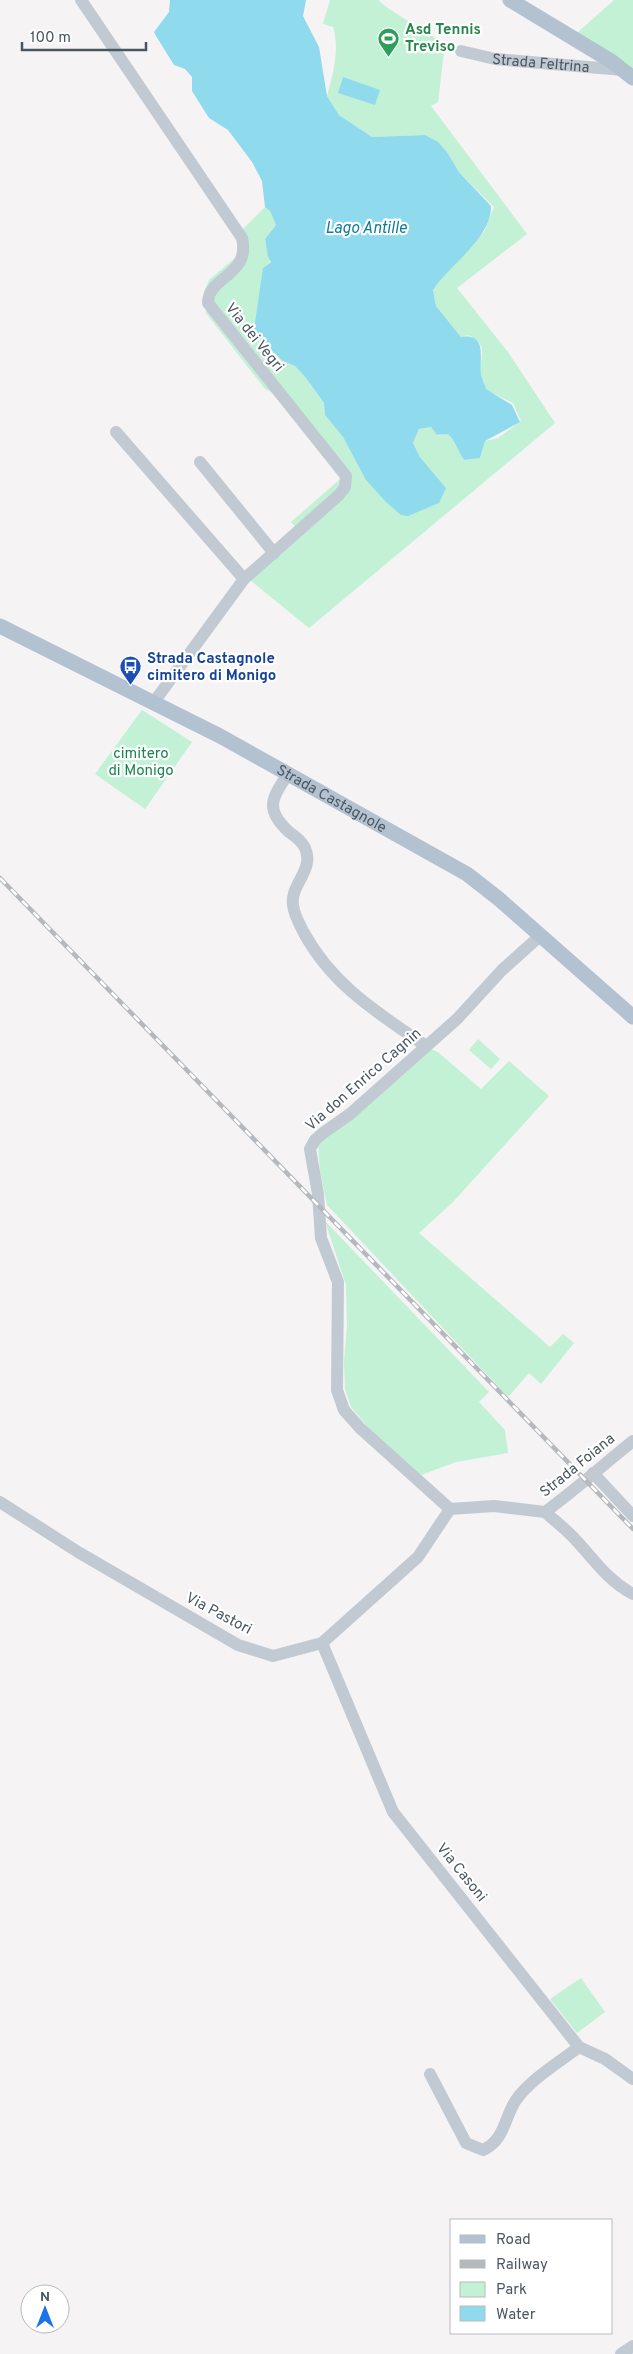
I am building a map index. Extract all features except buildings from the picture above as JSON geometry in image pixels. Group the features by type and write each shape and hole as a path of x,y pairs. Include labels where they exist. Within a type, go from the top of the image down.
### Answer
{"main road":[{"name":"Strada Feltrina","path":"510,0 628,74"},
{"name":"Strada Castagnole","path":"0,626 154,702 467,874 499,899 633,1017"}],"street":[{"name":"Via dei Vegri","path":"81,0 242,238 245,250 241,262 215,288 208,297 208,303 346,476 345,487 338,495 244,579 154,702"},
{"name":"Strada Feltrina","path":"461,51 495,59 628,74"},
{"path":"116,432 244,579"},
{"path":"200,462 274,553"},
{"path":"288,774 273,795 272,806 278,821 301,842 307,854 307,867 293,896 294,910 301,927 310,943 340,983 426,1046"},
{"name":"Via don Enrico Cagnin","path":"450,1509 360,1428 344,1410 337,1390 338,1282 321,1238 318,1194 310,1158 310,1149 315,1140 350,1114 457,1019 502,970 540,936"},
{"name":"Strada Foiana","path":"450,1509 494,1506 545,1512 587,1481 593,1473 633,1441"},
{"path":"593,1473 633,1516"},
{"name":"Via Pastori","path":"0,1502 78,1552 238,1645 273,1656 322,1643 418,1557 450,1509"},
{"path":"545,1512 571,1535 603,1572 621,1588 633,1594"},
{"name":"Via Casoni","path":"322,1643 393,1812 578,2047 606,2060 633,2079"},
{"path":"430,2074 466,2143 483,2150 493,2145 503,2132 516,2100 530,2086 578,2047"}],"green space":[{"path":"330,0 378,0 445,44 438,102 431,106 527,234 457,288 508,352 555,423 309,628 250,580 296,527 291,522 346,474 279,396 265,389 206,313 204,292 209,280 243,251 239,233 265,207 270,211 276,225 265,239 270,262 263,268 283,361 295,366 306,378 324,403 325,415 343,437 352,453 446,488 420,457 413,443 419,429 431,427 438,436 448,433 464,460 480,458 485,441 498,438 521,421 513,403 486,390 481,374 482,352 479,343 468,335 461,337 436,306 433,290 439,280 484,232 494,207 459,172 447,152 425,135 372,137 339,115 327,96 336,53 333,27 323,24"},
{"path":"614,0 633,0 633,69 577,33"},
{"name":"cimitero di Monigo","path":"142,710 192,742 145,809 95,774"},
{"path":"478,1039 500,1059 491,1069 469,1050"},
{"path":"426,1046 439,1053 481,1089 509,1061 549,1096 453,1202 419,1233 550,1347 563,1334 574,1343 541,1384 529,1373 508,1397 327,1205 320,1171 318,1142"},
{"path":"325,1221 489,1392 479,1402 505,1430 508,1453 456,1462 421,1475 368,1427 351,1407 345,1389 346,1285"},
{"path":"581,1978 605,2012 577,2033 550,1999"}],"water":[{"name":"Lago Antille","path":"170,0 306,0 303,16 319,47 327,96 339,115 372,137 425,135 438,142 447,152 459,172 491,206 485,229 433,290 436,306 461,337 470,337 479,343 481,374 486,389 512,405 520,422 485,441 480,458 464,460 455,442 448,434 437,435 431,427 419,429 413,443 420,457 446,488 439,503 408,516 401,515 386,502 366,480 343,437 325,415 324,403 306,378 295,366 283,361 259,338 254,329 263,268 271,262 268,257 265,239 276,225 270,211 265,207 262,181 252,162 228,130 209,118 192,91 192,77 185,69 174,65 154,32 169,12"},
{"path":"343,77 380,90 375,105 338,93"}],"railway":[{"path":"0,878 633,1529"}],"place":[{"name":"Asd Tennis Treviso","path":"389,57"},
{"name":"Strada Castagnole cimitero di Monigo","path":"131,686"}]}
